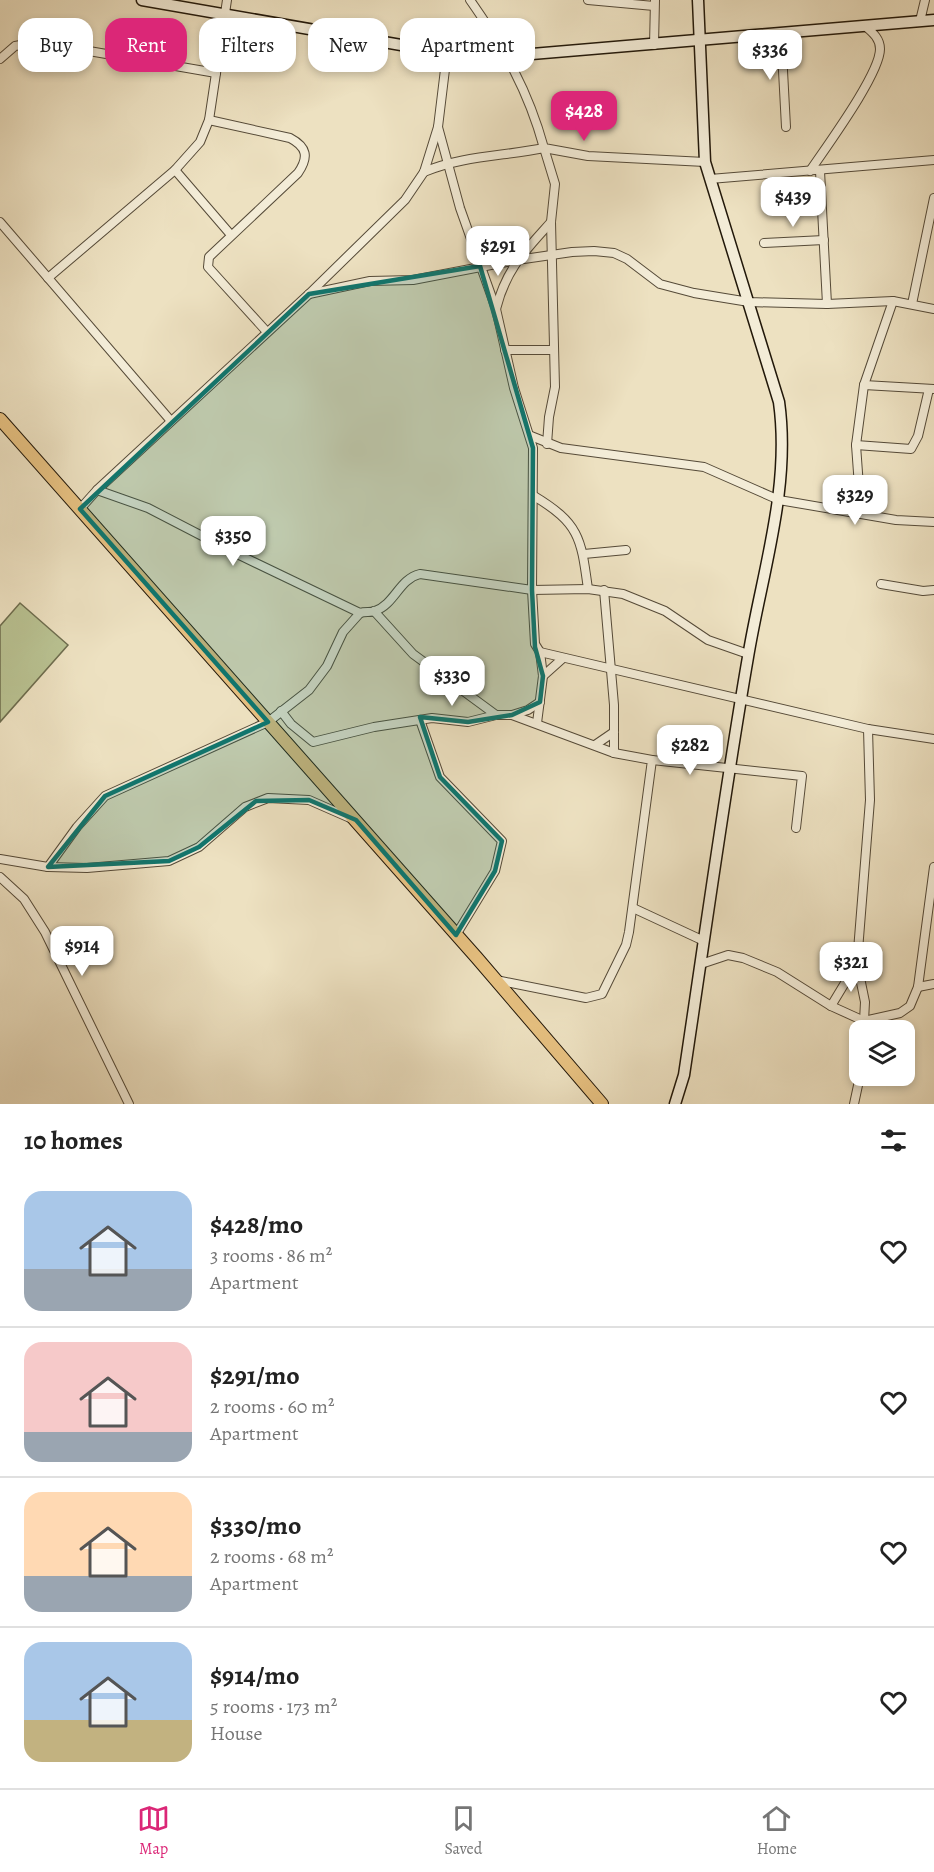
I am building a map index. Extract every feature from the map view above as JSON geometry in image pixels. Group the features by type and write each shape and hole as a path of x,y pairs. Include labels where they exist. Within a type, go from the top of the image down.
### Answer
{"main road":[{"path":"0,419 356,820 602,1104"}],"street":[{"path":"142,0 400,45"},
{"path":"48,278 175,170 200,142 209,120 227,0"},
{"path":"470,0 482,18"},
{"path":"588,0 654,3 654,45"},
{"path":"675,1104 684,1075 748,654 779,500 783,435 779,402 705,162 698,0"},
{"path":"920,21 925,0"},
{"path":"535,54 934,20"},
{"path":"810,171 875,69 880,48 878,39 866,26"},
{"path":"781,33 786,127"},
{"path":"0,59 15,46 37,42 216,73"},
{"path":"80,509 97,490 309,294 405,200 424,172 438,127 445,72"},
{"path":"515,72 535,114 555,184 551,222 555,387 549,411 547,444"},
{"path":"209,120 290,138 301,144 305,151 305,162 298,173 208,257 208,267 267,332"},
{"path":"438,127 480,266 496,309 514,388 531,436 534,496 532,590 535,644 540,652 543,676 537,723"},
{"path":"424,172 448,162 489,158 544,148 588,156 705,162"},
{"path":"710,178 820,171 934,160"},
{"path":"175,170 231,235"},
{"path":"820,171 827,304"},
{"path":"912,304 934,198"},
{"path":"0,222 171,421"},
{"path":"496,309 504,280 517,260 551,222"},
{"path":"764,243 824,240"},
{"path":"309,294 370,281 413,280 480,266 572,252 614,253 671,289 749,302 827,304 893,302 934,309"},
{"path":"861,514 856,446 864,385 893,302"},
{"path":"505,350 554,350"},
{"path":"856,446 911,449 918,436 932,389 864,385"},
{"path":"531,436 547,444 704,467 779,500 861,514 934,522"},
{"path":"97,490 148,508 360,613 374,612 393,596 406,579 420,574 532,590 604,590 636,597 665,611 708,640 748,654"},
{"path":"534,496 567,519 577,534 584,554 588,589"},
{"path":"584,554 626,550"},
{"path":"881,584 916,591 934,590"},
{"path":"604,590 612,668 615,753"},
{"path":"374,612 413,654 496,715"},
{"path":"48,867 77,827 105,796 268,722 309,690 320,678 343,632 360,613"},
{"path":"540,652 868,729 934,739"},
{"path":"543,676 562,658"},
{"path":"281,711 309,741 317,742 374,727 420,720 440,718 468,722 496,715 512,715 528,710 540,702"},
{"path":"512,715 615,753 652,760 802,776 796,828"},
{"path":"420,720 440,777 502,841 495,871 456,934"},
{"path":"868,729 870,800 857,963 868,1020"},
{"path":"595,746 615,732"},
{"path":"496,980 586,999 602,994 626,945 652,760"},
{"path":"0,859 48,867 87,868 169,861 199,847 245,807 268,798 309,800 356,820"},
{"path":"881,1020 900,1014 910,1006 918,987 934,867"},
{"path":"0,877 24,898 45,932 129,1104"},
{"path":"633,908 704,941"},
{"path":"701,964 728,955 743,958 777,972 831,1006 860,1020"},
{"path":"831,1006 857,963"},
{"path":"918,987 934,984"},
{"path":"854,1104 858,1086"}],"highlighted area":[{"path":"480,266 533,448 532,590 535,647 543,676 540,702 512,715 468,722 420,717 440,777 502,841 495,871 456,935 356,820 309,800 256,801 199,847 169,861 48,867 105,796 268,722 80,509 309,294"}],"green space":[{"path":"20,603 68,645 0,722 0,626"}]}
